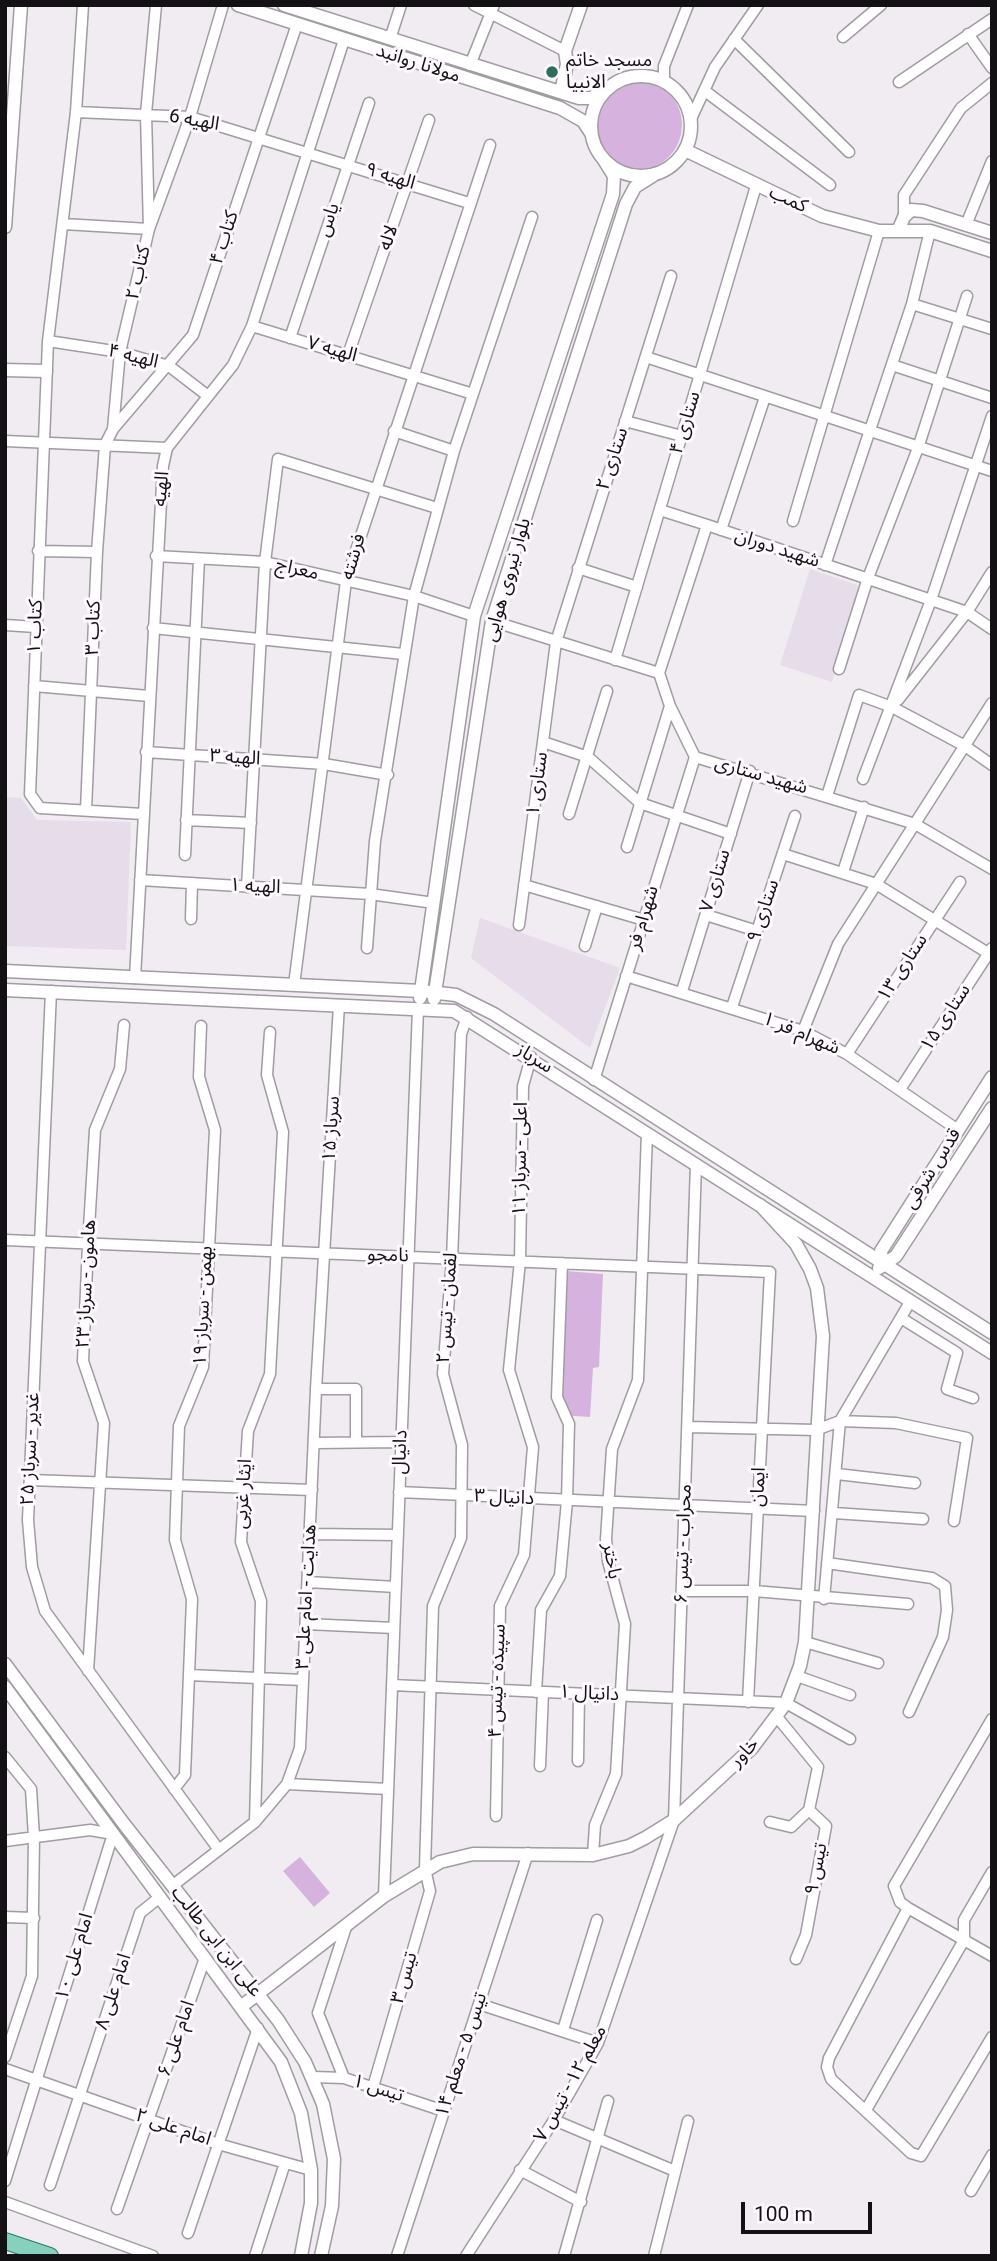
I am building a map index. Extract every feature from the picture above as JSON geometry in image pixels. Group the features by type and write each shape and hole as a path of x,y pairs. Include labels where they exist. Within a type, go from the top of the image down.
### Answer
{"main road":[{"path":"5,2241 50,2256"}],"street":[{"path":"5,227 21,5"},
{"name":"کتاب ۱","path":"83,5 76,112 48,341 30,794 40,808 86,810"},
{"name":"کتاب ۲","path":"113,429 120,352 149,229 146,114 156,5"},
{"path":"64,224 149,229 190,117 223,5"},
{"name":"مولانا روانبد","path":"238,5 283,10 390,39 561,92 591,98 604,90"},
{"path":"390,39 401,5"},
{"path":"474,5 492,9 565,51"},
{"path":"561,92 567,64 565,51 581,5"},
{"path":"664,80 664,66 688,5"},
{"path":"691,119 715,67 758,5"},
{"path":"843,37 881,5"},
{"path":"470,65 492,9"},
{"name":"مولانا روانبد","path":"283,10 297,24 560,108 583,121 591,133"},
{"path":"899,82 992,19"},
{"name":"کتاب ۴","path":"113,429 193,335 297,24"},
{"path":"968,34 992,68"},
{"path":"734,39 849,152"},
{"name":"الهیه","path":"135,978 156,556 167,448 233,365 252,326 344,40"},
{"path":"632,75 649,75 664,80 677,90 687,103 691,135 685,150 667,169 639,183 631,194 628,182 615,185 591,133 593,111 604,90 617,80 632,75"},
{"path":"898,231 904,216 904,195 961,108 992,83"},
{"path":"705,91 830,185"},
{"name":"یاس","path":"290,338 369,103"},
{"name":"الهیه 6","path":"76,112 190,117 309,152"},
{"name":"لاله","path":"348,355 429,120"},
{"name":"فرشته","path":"294,985 346,581 412,374 490,145"},
{"name":"کمب","path":"685,150 822,216 879,231 930,231 992,251"},
{"name":"الهیه ۹","path":"309,152 470,203"},
{"path":"604,160 628,175 654,175"},
{"path":"966,225 992,161"},
{"name":"بلوار نیروی هوایی","path":"418,1009 474,616 615,185"},
{"name":"ستاری ۴","path":"615,660 756,186"},
{"name":"بلوار نیروی هوایی","path":"433,1009 492,621 631,194"},
{"path":"904,216 911,210 923,211 992,233"},
{"path":"367,948 375,841 388,775 403,654 414,596 454,451 532,217"},
{"path":"793,521 879,231"},
{"path":"825,565 912,304 930,231"},
{"name":"ستاری ۲","path":"556,642 671,276"},
{"path":"839,669 868,578 918,448 967,296"},
{"path":"912,304 992,329"},
{"name":"الهیه ۷","path":"252,326 473,394"},
{"name":"الهیه ۴","path":"48,341 120,352 169,366 208,396"},
{"path":"646,357 869,433 992,471"},
{"path":"892,365 992,398"},
{"path":"5,370 47,371"},
{"path":"721,530 765,397"},
{"path":"863,779 931,600 992,416"},
{"path":"625,421 682,436"},
{"path":"105,446 113,429"},
{"path":"394,431 454,451"},
{"path":"5,442 167,448"},
{"name":"کتاب ۳","path":"86,810 97,552 105,446"},
{"path":"247,887 265,562 278,459 437,508"},
{"name":"شهید دوران","path":"660,510 967,612 992,629"},
{"path":"474,616 659,673 707,526"},
{"path":"38,551 97,552"},
{"name":"معراج","path":"156,556 265,562 414,596 474,616"},
{"path":"185,855 199,559"},
{"path":"578,568 637,587"},
{"path":"892,707 967,612 992,572"},
{"path":"5,625 36,627"},
{"path":"153,628 403,654"},
{"name":"ستاری ۱","path":"519,925 556,642"},
{"name":"شهید ستاری","path":"659,673 670,706 695,757 750,771 915,824 992,869"},
{"path":"34,686 149,696"},
{"path":"569,814 607,691"},
{"path":"827,796 859,695 892,707 964,746 992,765"},
{"path":"803,1031 838,944 992,703"},
{"path":"627,847 670,706"},
{"path":"543,742 588,757 640,803 731,834"},
{"name":"الهیه ۳","path":"146,752 324,764 388,775"},
{"name":"شهرام فر","path":"594,1080 695,757"},
{"path":"454,771 470,773"},
{"name":"ستاری ۷","path":"682,991 750,771"},
{"path":"843,872 864,807"},
{"path":"86,810 143,814"},
{"name":"ستاری ۹","path":"733,1007 795,816"},
{"path":"186,820 251,823"},
{"path":"783,854 876,884 990,951"},
{"name":"الهیه ۱","path":"140,880 370,894 433,903"},
{"name":"ستاری ۱۳","path":"847,1054 960,882"},
{"path":"191,919 192,883"},
{"path":"524,885 644,920"},
{"path":"585,946 597,906"},
{"path":"706,915 757,931"},
{"name":"ستاری ۱۵","path":"901,1088 990,951"},
{"path":"5,971 421,990"},
{"name":"شهرام فر ۱","path":"626,976 682,991 803,1031 847,1054 901,1088 958,1130"},
{"path":"135,978 135,996"},
{"name":"سرباز","path":"5,990 454,1011 531,1057 992,1353"},
{"name":"سرباز","path":"421,990 435,991 476,1004 992,1333"},
{"name":"غدیر - سرباز ۲۵","path":"51,991 28,1520 32,1567 45,1611 219,1850"},
{"name":"سرباز ۱۵","path":"324,1253 339,1005"},
{"name":"دانیال","path":"384,1896 418,1009"},
{"name":"لقمان - تیس ۲","path":"425,1869 433,1606 461,1538 462,1445 443,1374 452,1259 461,1034 467,1017"},
{"name":"هامون - سرباز ۲۳","path":"88,1671 104,1423 83,1361 88,1244 95,1129 120,1069 124,1025"},
{"name":"بهمن - سرباز ۱۹","path":"174,1789 185,1775 192,1599 175,1541 179,1426 203,1367 215,1130 199,1077 201,1026"},
{"name":"ایثار غربی","path":"255,1822 261,1601 242,1542 248,1431 270,1374 283,1132 267,1074 270,1032"},
{"name":"اعلی - سرباز ۱۱","path":"520,1261 523,1086 531,1057"},
{"name":"قدس شرقی","path":"882,1263 881,1251 992,1077"},
{"path":"585,1092 594,1080"},
{"path":"872,1276 882,1263 896,1256 992,1108"},
{"name":"باختر","path":"593,1855 594,1825 616,1774 625,1624 608,1561 609,1503 612,1449 638,1380 640,1266 648,1133"},
{"name":"محراب - تیس ۶","path":"674,1820 695,1269 696,1164"},
{"name":"خاور","path":"242,2006 384,1896 425,1869 474,1854 593,1855 629,1846 674,1820 752,1748 777,1717 797,1676 805,1642 822,1336 817,1288 806,1262 796,1244 760,1205"},
{"name":"نامجو","path":"5,1240 770,1272"},
{"path":"806,1262 807,1246 824,1245"},
{"name":"هدایت - امام علی ۳","path":"172,1886 255,1822 288,1784 300,1748 324,1253"},
{"name":"سپیده - تیس ۴","path":"496,1816 496,1690 500,1606 524,1555 533,1447 509,1370 520,1261"},
{"path":"540,1766 541,1610 560,1576 567,1501 569,1424 556,1397 562,1263"},
{"name":"ایمان","path":"748,1702 770,1272"},
{"path":"824,1599 834,1513 840,1421 910,1302"},
{"path":"901,1318 957,1353 947,1389 973,1398"},
{"path":"316,1389 356,1389 356,1442"},
{"path":"689,1427 816,1430 840,1421 896,1423 967,1438 954,1521"},
{"path":"315,1443 401,1441"},
{"path":"837,1474 915,1483"},
{"path":"30,1480 312,1490"},
{"name":"دانیال ۳","path":"399,1492 814,1511"},
{"path":"834,1513 923,1519"},
{"path":"310,1534 398,1535"},
{"path":"827,1563 932,1578 945,1586 947,1610 943,1637 909,1712"},
{"path":"308,1582 396,1587"},
{"path":"683,1591 754,1591 806,1598 876,1600 908,1604"},
{"path":"306,1624 394,1628"},
{"path":"805,1642 878,1663"},
{"name":"علی ابن ابی طالب","path":"5,1664 124,1824 258,1994 294,2043 313,2077 327,2120 335,2175 329,2225 321,2256"},
{"path":"189,1675 303,1680"},
{"path":"797,1676 850,1695"},
{"name":"دانیال ۱","path":"392,1685 786,1703"},
{"name":"علی ابن ابی طالب","path":"5,1687 258,2028 293,2088 305,2128 311,2170 311,2203 301,2256"},
{"path":"578,1761 579,1694"},
{"path":"786,1703 850,1739"},
{"path":"770,1822 791,1827 809,1810 818,1768 777,1717"},
{"path":"992,1719 988,1735 894,1886 900,1902 908,1908 992,1956"},
{"path":"5,1757 31,1789 34,1837 32,1976 5,2057"},
{"path":"288,1784 388,1789"},
{"name":"تیس ۹","path":"796,1959 806,1935 826,1826 809,1810"},
{"name":"معلم ۱۲ - تیس ۷","path":"466,2256 554,2120 598,2043 674,1820"},
{"path":"5,1841 90,1830 113,1833 124,1824"},
{"name":"امام علی ۱۰","path":"5,2181 113,1833"},
{"name":"تیس ۵ - معلم ۱۴","path":"397,2256 528,1853"},
{"name":"تیس ۳","path":"373,2087 430,1891 425,1869"},
{"path":"866,2110 964,1940 964,1920 992,1872"},
{"name":"امام علی ۸","path":"50,2185 139,1913 160,1897"},
{"path":"908,1908 829,2058 827,2067 831,2079 911,2153 921,2156 992,2038"},
{"path":"5,1917 34,1918"},
{"path":"563,2030 597,1920"},
{"name":"تیس ۱","path":"346,1927 318,2013 344,2078 444,2111"},
{"name":"امام علی ۶","path":"117,2208 205,1958"},
{"path":"479,2004 598,2043"},
{"path":"188,2233 258,2028"},
{"name":"امام علی ۲","path":"5,2069 218,2144 311,2170"},
{"path":"313,2077 344,2078"},
{"path":"564,2256 608,2101"},
{"path":"554,2120 598,2141 675,2171"},
{"path":"654,2256 688,2121"},
{"path":"971,2191 992,2155"},
{"path":"255,2256 285,2163"},
{"path":"520,2170 581,2202"},
{"path":"5,2202 152,2255"}],"shaded area":[{"path":"637,80 654,84 669,93 678,108 682,125 678,142 669,157 654,166 637,170 620,166 605,157 596,142 592,125 596,108 605,93 620,84"},
{"path":"810,569 857,585 860,590 832,682 780,665"},
{"path":"5,797 21,798 37,820 131,822 126,950 5,946"},
{"path":"480,918 620,968 590,1048 471,958"},
{"path":"566,1271 603,1274 599,1367 593,1368 590,1417 560,1415"},
{"path":"300,1857 330,1893 314,1907 283,1871"}],"place":[{"name":"مسجد خاتم الانبیا","path":"552,72"}]}
